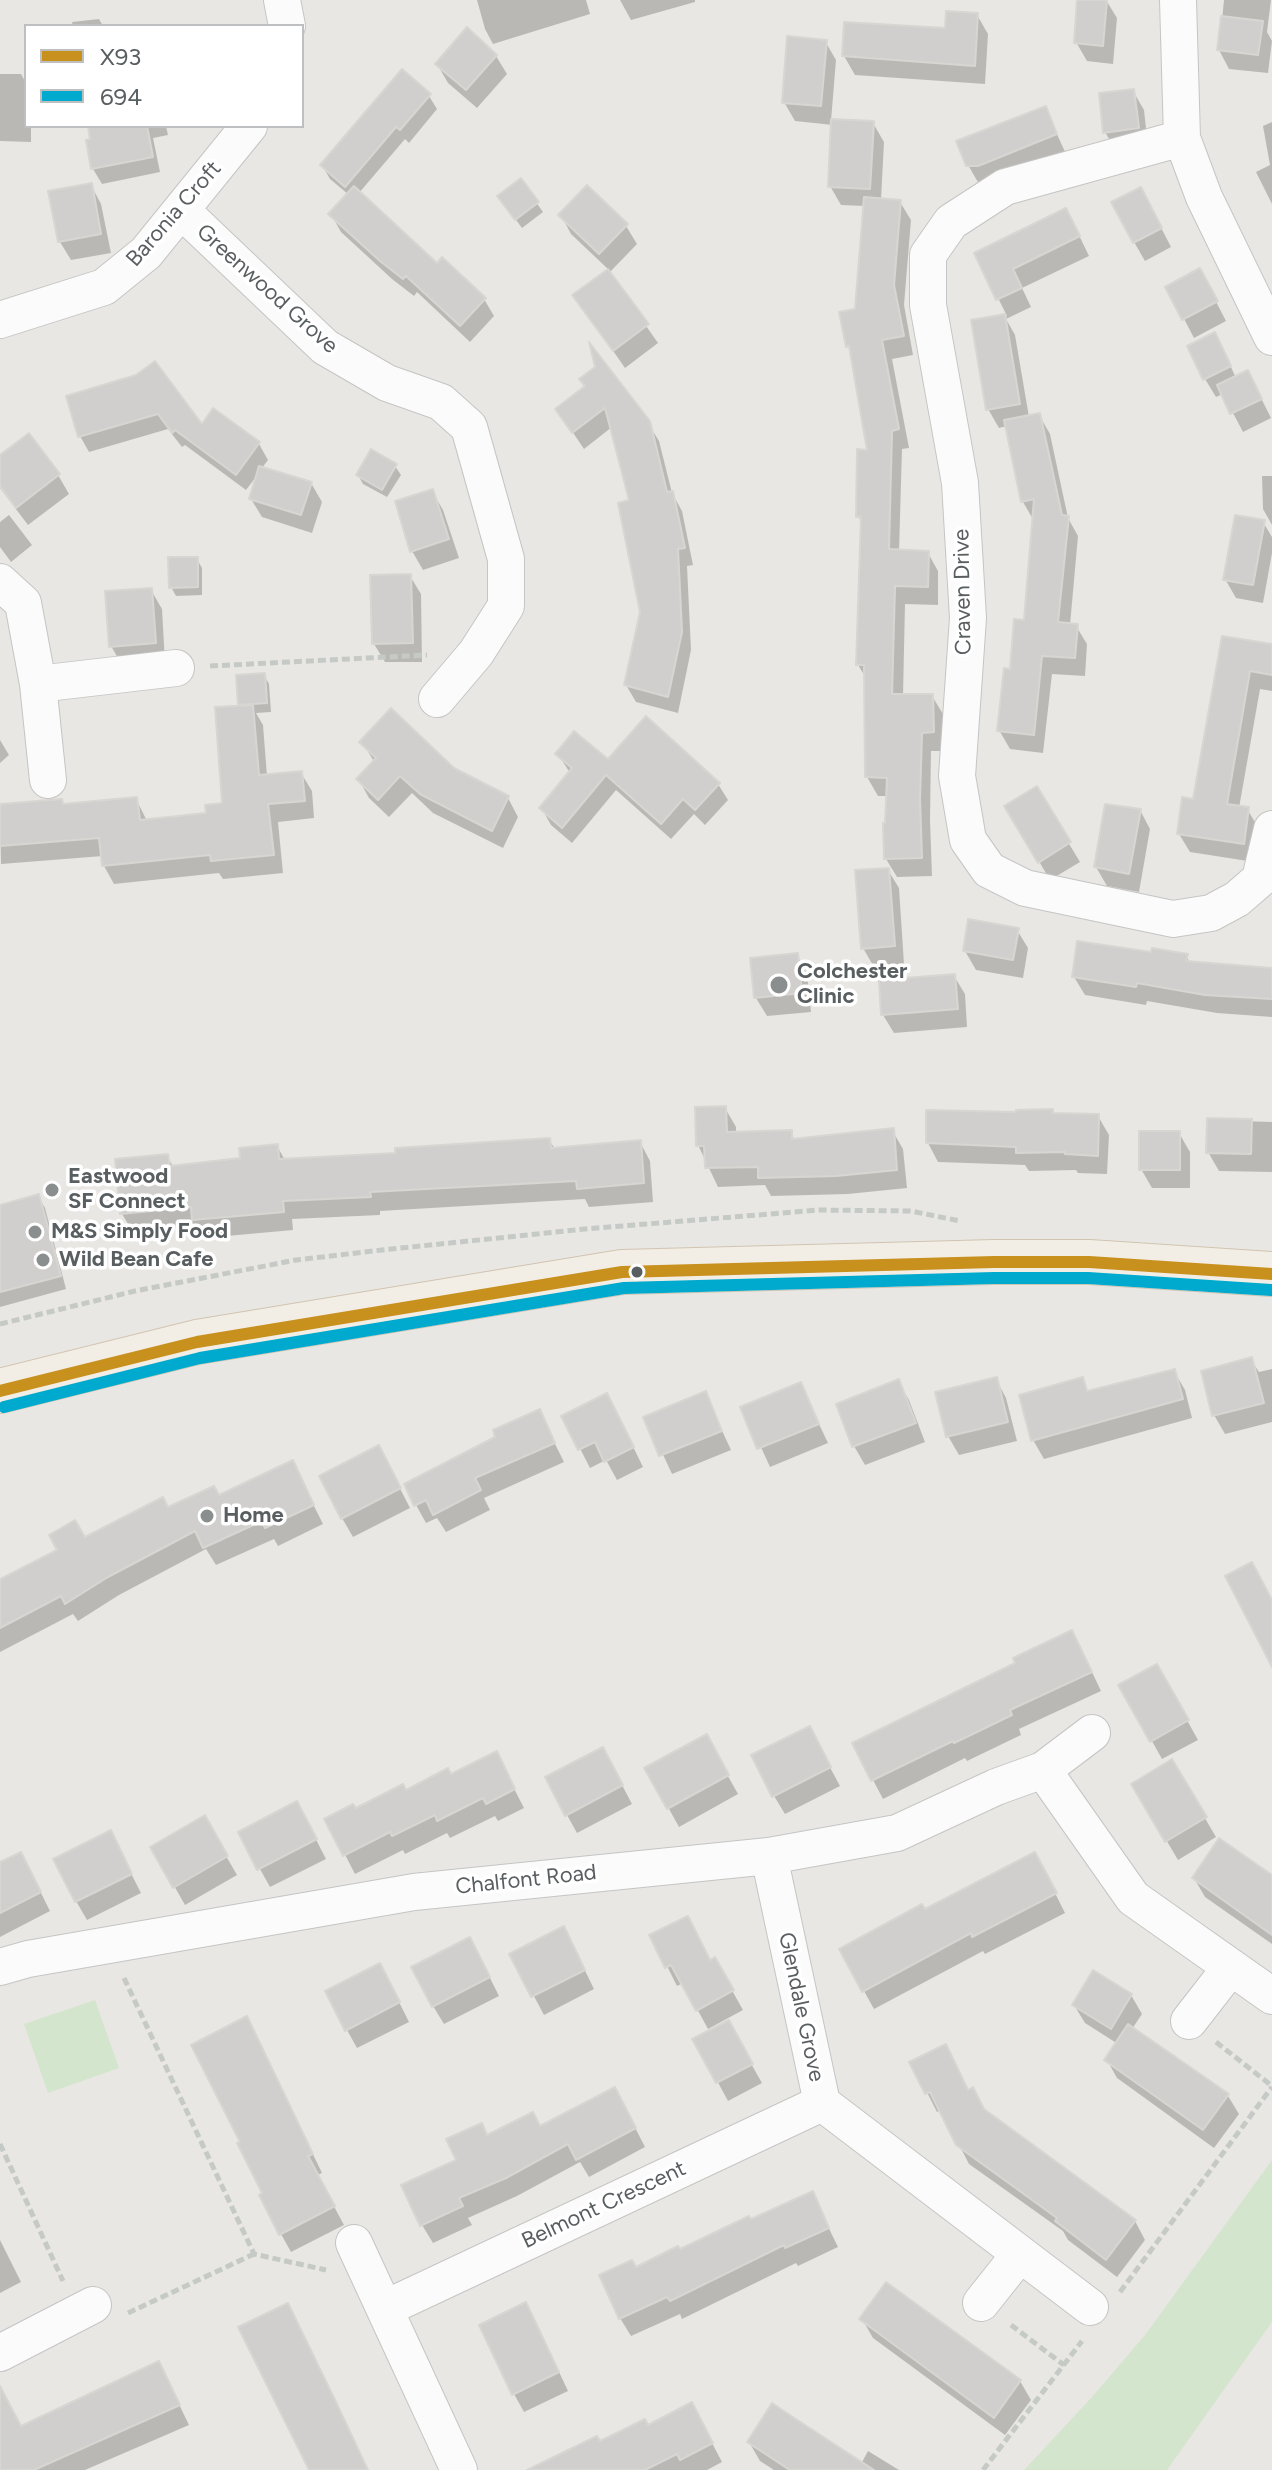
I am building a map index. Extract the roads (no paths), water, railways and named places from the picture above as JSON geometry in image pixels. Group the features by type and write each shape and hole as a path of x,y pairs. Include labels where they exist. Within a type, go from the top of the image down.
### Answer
{"main road":[{"path":"0,1391 197,1342 622,1272 1089,1262 1272,1274"}],"street":[{"path":"282,0 287,24"},
{"path":"1178,0 1182,138 1204,197 1270,330"},
{"name":"Baronia Croft","path":"0,320 104,287 146,253 247,128"},
{"name":"Craven Drive","path":"1182,138 1005,187 951,222 928,255 928,305 960,483 968,618 957,776 968,840 989,870 1025,888 1173,919 1211,913 1237,899 1260,879 1272,829"},
{"name":"Greenwood Grove","path":"181,210 325,347 387,383 441,402 469,427 506,559 506,606 476,653 437,699"},
{"path":"0,582 23,603 38,684 48,780"},
{"path":"38,684 176,668"},
{"name":"Chalfont Road","path":"0,1967 28,1959 414,1892 769,1856 897,1833 996,1787 1043,1770 1092,1733"},
{"path":"1043,1770 1133,1898 1272,1996"},
{"name":"Glendale Grove","path":"769,1856 822,2103 1097,2314"},
{"path":"1189,2021 1231,1967"},
{"name":"Belmont Crescent","path":"378,2294 822,2103"},
{"path":"354,2243 459,2470"},
{"path":"981,2303 1020,2254"},
{"path":"0,2353 86,2309"}],"place":[{"name":"Colchester Clinic","path":"779,985"},
{"name":"Eastwood SF Connect","path":"52,1190"},
{"name":"M&S Simply Food","path":"35,1232"},
{"name":"Wild Bean Cafe","path":"43,1260"},
{"name":"Home","path":"207,1516"}]}
